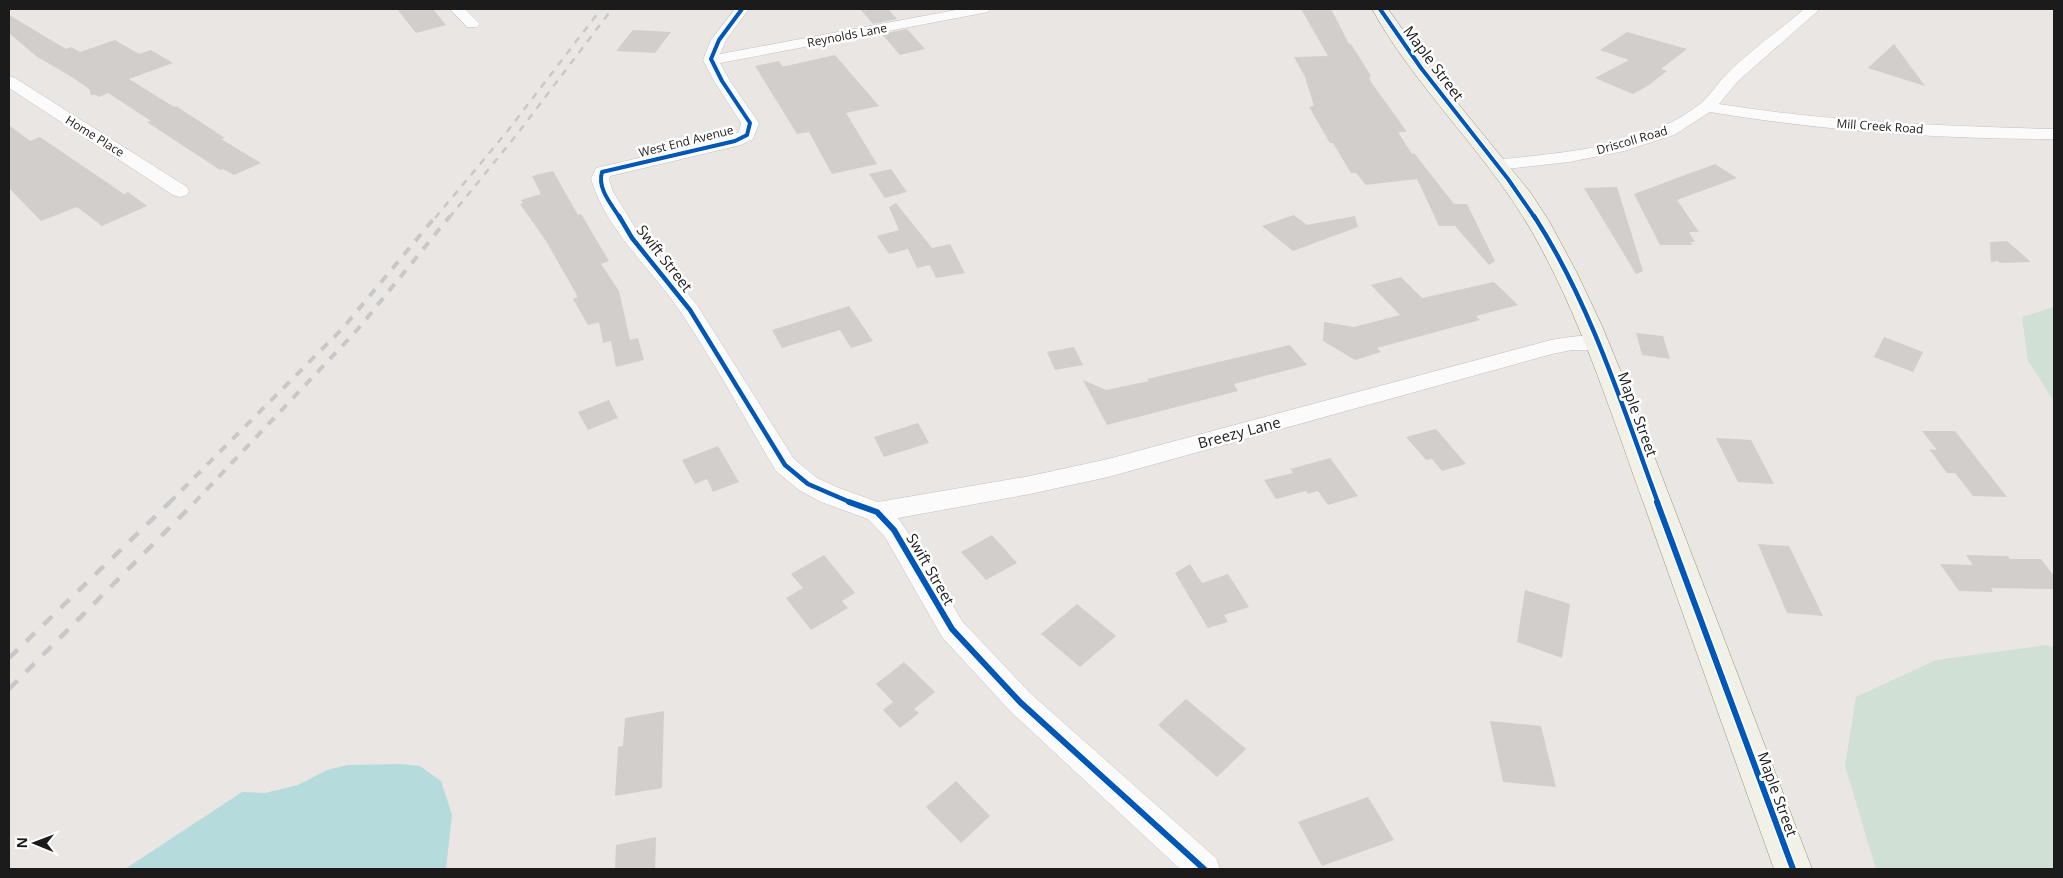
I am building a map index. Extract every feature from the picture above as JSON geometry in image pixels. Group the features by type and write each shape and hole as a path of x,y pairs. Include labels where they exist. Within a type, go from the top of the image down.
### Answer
{"street":[{"path":"457,9 472,24"},
{"path":"711,60 714,49 742,9"},
{"name":"Reynolds Lane","path":"711,60 984,9"},
{"name":"Maple Street","path":"1380,9 1430,82 1522,197 1544,232 1570,282 1597,343 1793,869"},
{"name":"Driscoll Road","path":"1497,165 1569,157 1618,147 1668,131 1707,107 1732,78 1813,9"},
{"name":"West End Avenue","path":"602,172 735,141 748,135 750,123 722,81 711,60"},
{"name":"Home Place","path":"9,81 180,191"},
{"name":"Mill Creek Road","path":"1707,107 1783,118 1877,126 2054,134"},
{"name":"Swift Street","path":"602,172 600,179 604,192 632,238 690,310 784,465 808,484 830,495 877,512 894,530 952,628 1020,702 1204,869"},
{"name":"Breezy Lane","path":"877,512 1030,485 1108,468 1551,347 1572,343 1597,343"}],"green space":[{"path":"2054,307 2054,401 2028,361 2022,317"},
{"path":"2046,645 2054,647 2054,869 1876,869 1845,766 1856,697 1936,660"}],"water":[{"path":"400,764 420,766 441,781 452,815 446,869 125,869 242,792 265,793 298,785 327,770 348,765"}],"building":[{"path":"397,9 433,9 446,25 416,33"},
{"path":"860,9 888,9 897,19 873,24"},
{"path":"1301,9 1331,9 1349,44 1351,44 1371,76 1369,76 1371,82 1407,132 1398,132 1412,154 1414,153 1454,204 1467,204 1495,261 1489,265 1455,226 1439,226 1417,179 1366,185 1356,173 1351,173 1333,143 1330,143 1309,107 1314,106 1305,77 1294,57 1328,56"},
{"path":"9,15 66,49 71,47 80,52 115,40 139,54 151,50 173,63 129,79 174,107 176,106 225,138 221,139 261,163 234,175 223,169 220,170 147,122 151,121 108,93 99,97 91,95 89,89 36,56 9,33"},
{"path":"907,29 925,49 900,55 882,34"},
{"path":"633,30 671,32 655,53 616,51"},
{"path":"1627,32 1687,49 1661,69 1667,71 1649,85 1633,94 1595,78 1629,60 1600,50"},
{"path":"1894,44 1925,86 1868,68"},
{"path":"835,55 879,106 846,113 877,164 832,174 809,132 797,134 755,66 779,61 782,66 786,66"},
{"path":"9,125 30,141 40,137 124,194 128,192 147,206 102,226 77,207 41,221 9,188"},
{"path":"1715,164 1737,178 1677,200 1699,232 1689,232 1695,242 1690,242 1693,245 1660,245 1634,194"},
{"path":"891,169 907,192 885,198 869,174"},
{"path":"553,171 578,215 581,214 609,261 601,264 619,291 630,340 638,338 644,360 616,367 611,341 603,343 599,322 588,325 573,299 578,297 546,241 520,204 523,203 521,200 541,194 532,176"},
{"path":"1617,187 1643,271 1636,274 1584,188"},
{"path":"896,203 932,248 950,244 965,273 936,278 930,265 917,268 908,249 889,254 877,236 899,230 889,207"},
{"path":"1294,215 1307,225 1355,216 1358,227 1293,251 1262,226"},
{"path":"2007,241 2031,262 1991,262 1990,242"},
{"path":"1401,277 1422,298 1494,282 1518,305 1476,316 1480,320 1377,348 1381,352 1355,360 1323,341 1324,322 1354,327 1400,315 1371,285"},
{"path":"849,306 873,341 851,348 840,330 782,348 772,330"},
{"path":"1636,333 1663,336 1670,359 1642,355"},
{"path":"1884,337 1923,352 1913,372 1874,357"},
{"path":"1290,345 1307,365 1234,384 1238,391 1107,425 1083,380 1106,390"},
{"path":"1074,347 1083,365 1055,370 1047,352"},
{"path":"609,400 618,418 588,430 578,412"},
{"path":"918,423 929,443 884,457 874,437"},
{"path":"1436,429 1466,464 1442,471 1432,459 1426,460 1406,437"},
{"path":"1922,431 1955,431 2007,497 1973,496 1955,473 1947,473 1929,449 1937,450"},
{"path":"1716,438 1751,440 1774,484 1738,482"},
{"path":"718,446 739,482 713,492 707,479 695,484 682,460"},
{"path":"1330,458 1358,496 1328,505 1318,491 1308,494 1306,491 1276,499 1264,480 1293,473 1290,469"},
{"path":"992,535 1017,563 986,580 961,552"},
{"path":"1758,544 1789,546 1823,616 1787,613"},
{"path":"824,555 855,593 842,601 848,608 811,630 786,598 803,588 791,574"},
{"path":"1966,555 2008,556 2010,559 2041,559 2054,576 2054,589 1991,588 1993,592 1959,591 1940,564 1973,565"},
{"path":"1190,564 1202,583 1228,574 1249,607 1224,615 1228,622 1208,628 1175,573"},
{"path":"1525,590 1570,604 1562,658 1517,642"},
{"path":"1077,604 1116,636 1080,667 1041,634"},
{"path":"904,662 935,692 914,709 919,713 900,728 883,710 893,702 876,684"},
{"path":"1186,699 1246,749 1217,777 1158,725"},
{"path":"664,711 662,788 615,796 618,747 623,746 625,718"},
{"path":"1490,721 1541,726 1556,787 1503,782"},
{"path":"956,781 990,816 961,843 926,807"},
{"path":"1368,797 1394,840 1322,866 1298,822"},
{"path":"656,837 655,869 615,869 616,845"}],"railway":[{"path":"435,218 506,133 601,9"},
{"path":"449,218 518,133 612,9"},
{"path":"170,502 343,328 436,216"},
{"path":"194,503 358,329 450,216"},
{"path":"9,658 170,502"},
{"path":"9,689 195,502"}],"cycle path":[{"path":"742,9 719,40 711,59 722,81 750,123 747,135 735,141 602,172 600,179 604,192 632,238 690,310 785,465 808,484 830,495 877,512 894,530 952,629 1020,702 1204,869"},
{"path":"1380,9 1432,83 1522,197 1538,221 1566,273 1590,326 1622,406 1793,869"}]}
